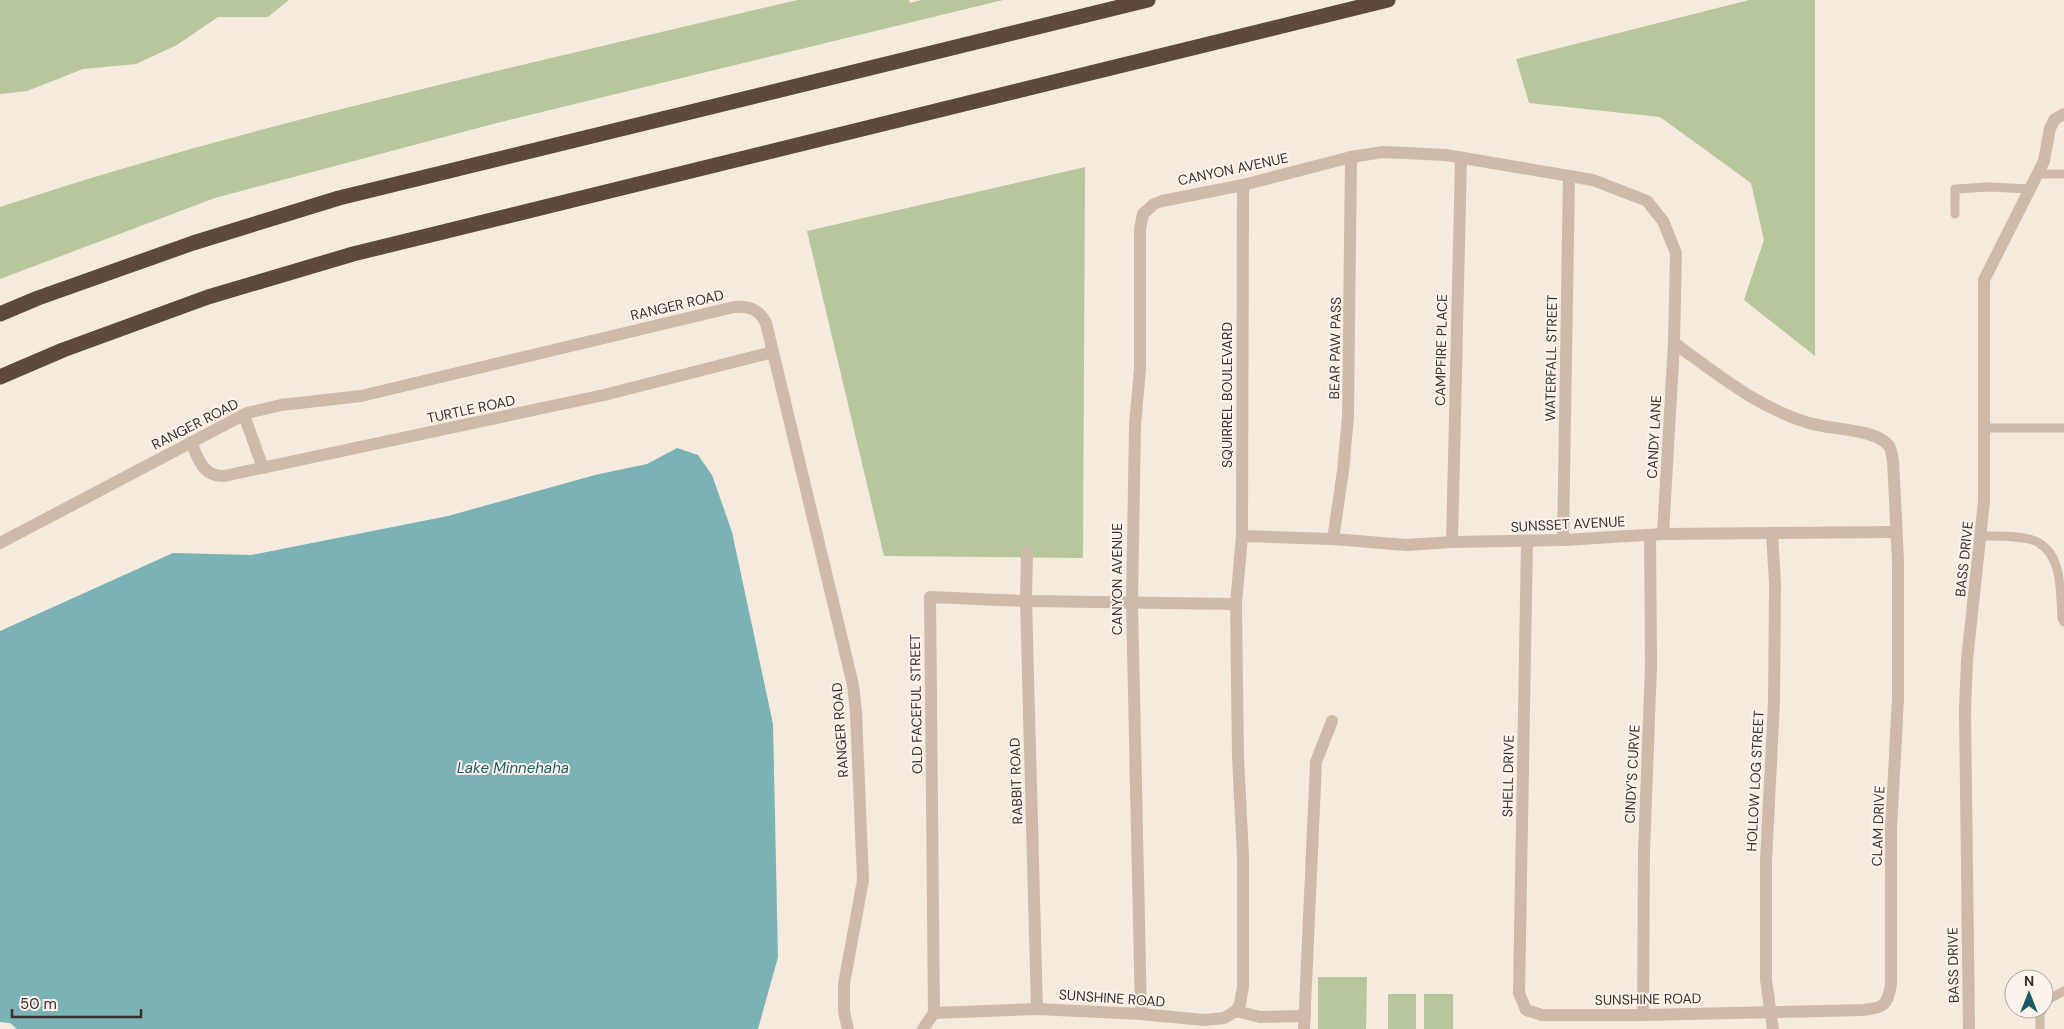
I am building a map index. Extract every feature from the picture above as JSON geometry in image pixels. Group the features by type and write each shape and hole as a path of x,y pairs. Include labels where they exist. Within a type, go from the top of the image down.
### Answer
{"highway":[{"path":"0,314 38,298 192,243 339,198 1148,0"},
{"path":"0,377 63,350 208,297 353,254 1388,0"}],"street":[{"name":"BASS DRIVE","path":"1969,1029 1965,710 1967,660 1982,536 1984,501 1984,280 2044,161 2050,128 2055,119 2064,114"},
{"name":"CANYON AVENUE","path":"1141,1014 1132,603 1135,435 1140,369 1141,221 1147,209 1162,201 1242,184 1351,157 1383,152 1461,158 1592,180 1647,201 1663,221 1676,253 1674,342"},
{"name":"BEAR PAW PASS","path":"1333,539 1343,471 1348,416 1351,157"},
{"name":"CAMPFIRE PLACE","path":"1452,542 1461,158"},
{"name":"WATERFALL STREET","path":"1563,540 1569,176"},
{"name":"SQUIRREL BOULEVARD","path":"1236,604 1242,536 1242,184"},
{"name":"RANGER ROAD","path":"0,543 244,415 281,405 361,396 734,307 751,308 762,316 773,352 847,657 856,712 863,880 844,992 844,1012 848,1029"},
{"path":"1674,342 1740,390 1776,410 1809,423 1878,436 1890,446 1893,460 1895,532"},
{"name":"CANDY LANE","path":"1656,534 1674,342"},
{"name":"TURTLE ROAD","path":"192,442 201,464 210,475 224,476 604,395 773,352"},
{"path":"244,415 264,468"},
{"name":"SUNSSET AVENUE","path":"1242,536 1333,539 1406,545 1452,542 1526,542 1656,534 1895,532"},
{"name":"CLAM DRIVE","path":"1771,1012 1872,1009 1881,1007 1886,1003 1889,995 1891,829 1898,699 1898,561 1895,532"},
{"name":"HOLLOW LOG STREET","path":"1772,533 1775,583 1774,702 1766,861 1766,980 1773,1029"},
{"name":"CINDY'S CURVE","path":"1643,1015 1644,851 1656,534"},
{"name":"SHELL DRIVE","path":"1526,542 1519,993 1526,1010"},
{"name":"RABBIT ROAD","path":"1027,552 1026,601 1037,1009"},
{"name":"OLD FACEFUL STREET","path":"934,1013 930,597 1026,601 1236,604"},
{"path":"1236,604 1238,758 1243,847 1242,996 1236,1012"},
{"path":"1304,1029 1316,762 1332,720"},
{"name":"SUNSHINE ROAD","path":"934,1013 1037,1009 1141,1014 1204,1020 1224,1018 1236,1012 1260,1017 1305,1016"},
{"name":"SUNSHINE ROAD","path":"1526,1010 1542,1015 1771,1012"},
{"path":"923,1029 934,1013"}],"lane":[{"path":"2038,174 2064,174"},
{"path":"1955,214 1955,188 2030,189"},
{"path":"1984,428 2064,428"},
{"path":"1982,536 2015,537 2039,543 2054,559 2064,622"}],"green space":[{"path":"0,0 289,0 268,17 218,17 177,45 136,64 83,69 27,91 0,94"},
{"path":"797,0 909,0 910,3 921,0 1003,0 493,124 215,198 0,279 0,207 197,147 396,95"},
{"path":"1749,0 1815,0 1815,356 1744,300 1764,240 1751,183 1660,117 1529,103 1516,59"},
{"path":"1085,167 1083,558 884,556 807,231"},
{"path":"1318,977 1367,977 1366,1029 1318,1029"},
{"path":"1388,994 1416,994 1416,1029 1388,1029"},
{"path":"1424,994 1453,994 1453,1029 1424,1029"}],"water":[{"name":"Lake Minnehaha","path":"677,448 698,455 712,475 732,532 773,724 778,957 758,1029 17,1029 10,1023 0,1022 0,631 173,553 251,555 448,516 595,475 647,464"}]}
